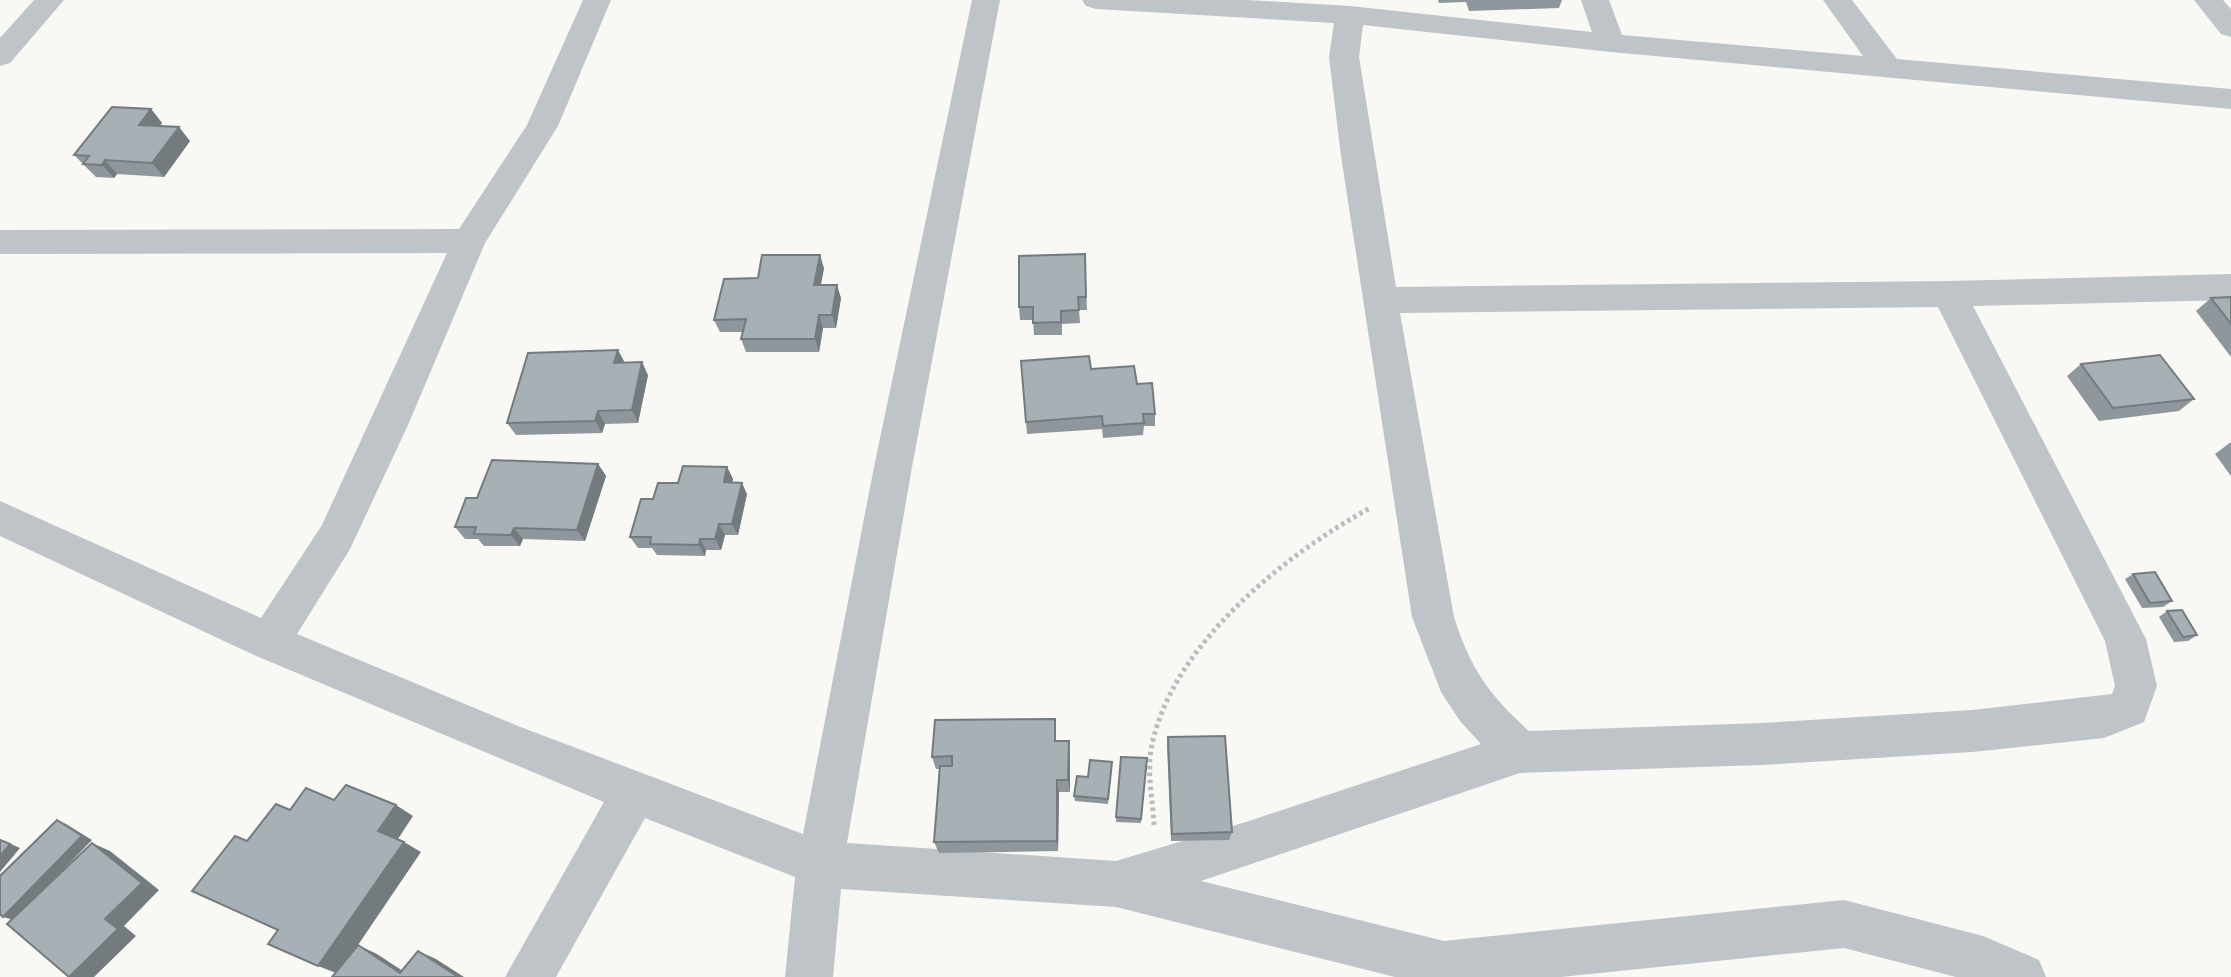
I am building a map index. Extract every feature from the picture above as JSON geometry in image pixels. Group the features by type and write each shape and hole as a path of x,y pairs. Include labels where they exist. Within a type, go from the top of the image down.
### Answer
{"street":[{"path":"0,56 50,0"},
{"path":"269,642 336,537 470,241 542,126 597,0"},
{"path":"809,977 820,864 896,454 986,0"},
{"path":"1096,0 1350,15 1611,43 2231,99"},
{"path":"1595,0 1611,43"},
{"path":"1837,0 1887,67"},
{"path":"2208,0 2231,28"},
{"path":"1350,15 1344,57 1433,617 1448,668 1474,709 1520,752"},
{"path":"0,242 470,241"},
{"path":"1382,300 1949,294 2231,287"},
{"path":"1136,878 1249,844 1520,752 1762,744 1972,731 2104,718 2129,708 2136,686 2125,639 1949,294"},
{"path":"0,517 269,642 509,743 820,864 1136,878 1444,965 1844,924 1983,960 2022,977"},
{"path":"529,977 635,792"}],"path":[{"path":"1136,878 1151,751 1168,696 1207,637 1261,585 1336,523 1412,488"}],"building":[{"path":"112,107 151,109 139,125 179,127 152,163 105,160 102,165 83,164 89,156 74,155"},
{"path":"1085,254 1086,297 1078,297 1079,310 1061,311 1061,322 1033,323 1033,307 1019,307 1019,256"},
{"path":"762,255 820,255 814,285 837,285 832,315 819,315 815,339 741,339 746,319 714,320 724,279 758,278"},
{"path":"2231,297 2231,324 2211,298"},
{"path":"618,350 614,363 642,362 632,410 598,411 595,421 507,423 528,353"},
{"path":"2160,355 2194,399 2113,408 2081,364"},
{"path":"1089,356 1091,369 1134,366 1137,384 1152,383 1155,414 1143,414 1144,423 1103,426 1102,416 1026,422 1021,361"},
{"path":"492,460 598,464 577,530 514,528 511,535 474,534 476,527 455,527 466,498 477,498"},
{"path":"683,466 727,467 724,482 742,483 732,524 719,524 715,539 700,539 699,545 650,544 651,537 630,537 641,499 653,499 658,483 678,483"},
{"path":"2155,572 2172,601 2150,603 2133,574"},
{"path":"2182,610 2197,635 2183,637 2167,611"},
{"path":"1055,719 1055,741 1069,741 1068,780 1057,780 1057,841 934,842 940,766 952,766 952,756 932,757 935,720"},
{"path":"1225,736 1232,832 1172,834 1168,737"},
{"path":"1121,757 1147,758 1141,819 1116,817"},
{"path":"1090,760 1112,762 1108,799 1074,796 1077,776 1088,777"},
{"path":"346,785 396,805 378,831 404,842 318,966 268,944 278,930 192,891 235,836 247,841 276,804 290,810 306,788 334,800"},
{"path":"57,820 82,836 3,917 0,914 0,876"},
{"path":"0,840 10,844 0,856"},
{"path":"92,843 142,883 105,919 118,929 69,977 7,924"},
{"path":"358,945 400,973 418,951 457,976 332,977"}]}
